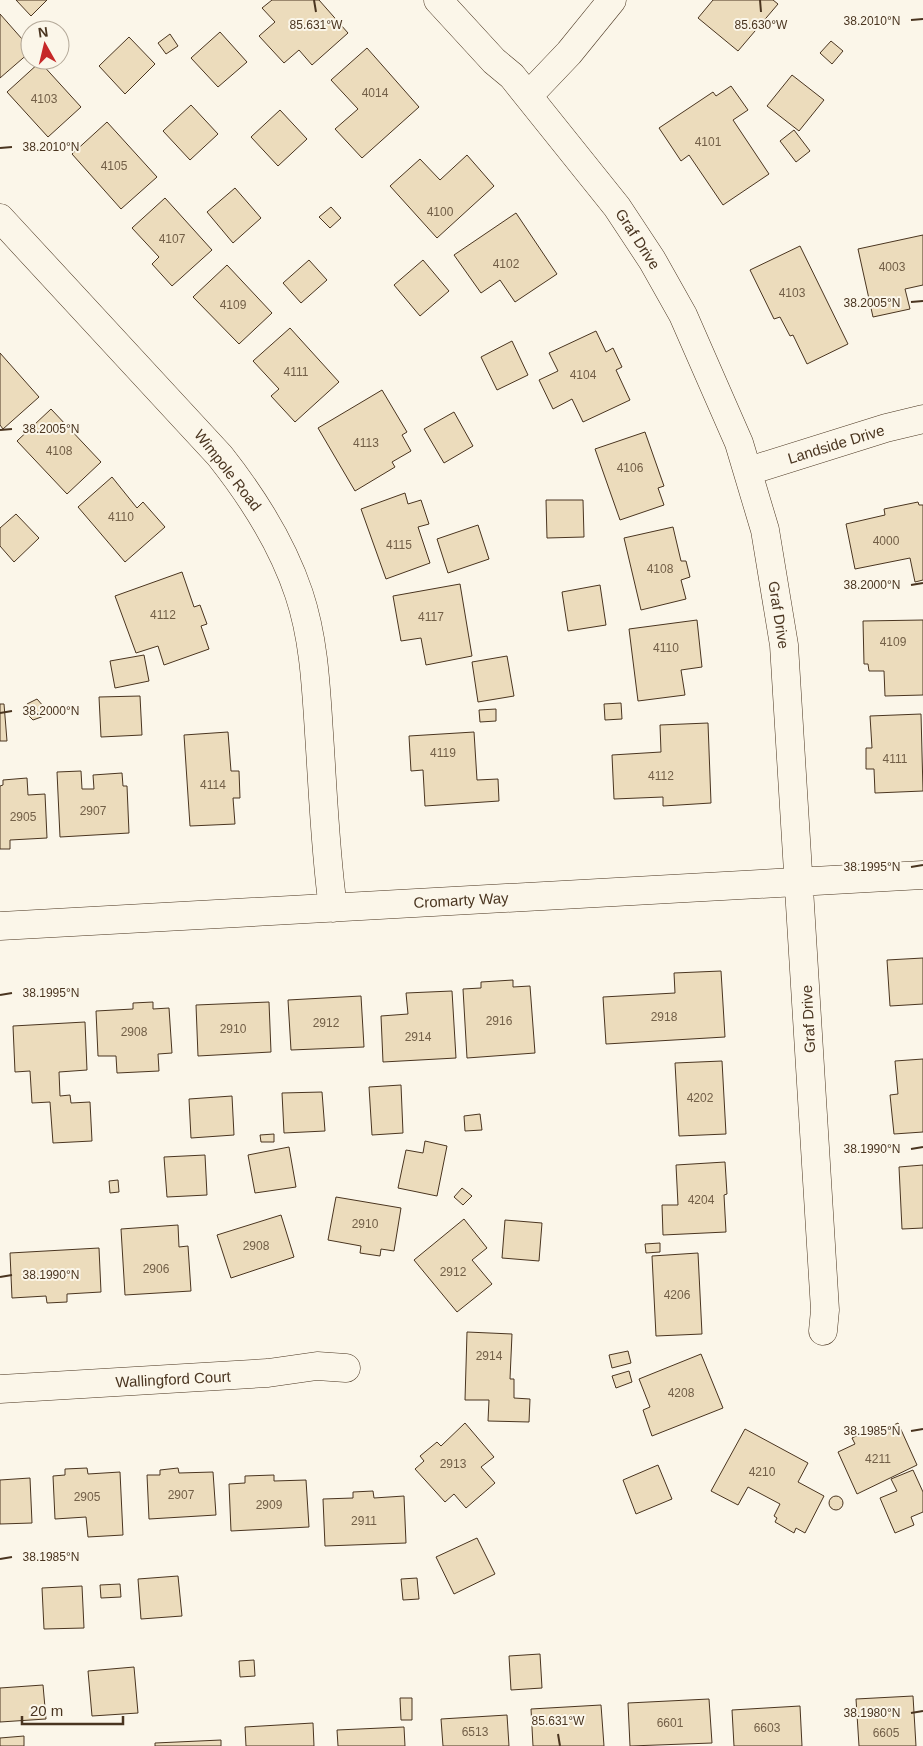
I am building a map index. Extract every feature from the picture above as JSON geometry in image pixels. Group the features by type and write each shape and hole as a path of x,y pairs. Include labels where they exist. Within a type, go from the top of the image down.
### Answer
{"street":[{"name":"Graf Drive","path":"438,0 529,95 617,207 652,260 683,315 740,443 749,471 765,530 784,645 825,1310 823,1331"},
{"path":"529,95 568,53 612,0"},
{"name":"Wimpole Road","path":"0,218 220,456 246,489 270,527 289,566 300,596 315,672 327,868 333,908"},
{"name":"Landside Drive","path":"749,471 886,428 923,419"},
{"name":"Cromarty Way","path":"0,926 923,875"},
{"name":"Wallingford Court","path":"0,1389 268,1373 317,1366 346,1368"}],"building":[{"path":"16,0 47,0 31,16"},
{"path":"272,0 319,0 348,33 312,65 299,50 284,63 259,36 275,22 262,8"},
{"path":"713,0 773,0 778,4 738,51 698,18"},
{"path":"0,14 20,37 20,61 0,78"},
{"path":"220,32 247,62 218,87 191,58"},
{"path":"170,34 178,46 166,54 158,43"},
{"path":"129,37 155,64 125,94 99,66"},
{"path":"831,41 843,51 832,64 820,53"},
{"path":"367,48 419,107 362,158 335,129 358,109 331,80"},
{"path":"31,70 47,70 81,107 48,137 7,92"},
{"path":"792,75 824,100 799,131 767,106"},
{"path":"731,86 748,110 733,120 769,174 723,205 689,155 681,161 659,128 713,92 716,96"},
{"path":"191,105 218,134 190,160 163,131"},
{"path":"280,110 307,139 278,166 251,137"},
{"path":"107,122 157,177 121,209 72,154"},
{"path":"794,130 810,151 796,162 780,141"},
{"path":"467,155 494,186 437,238 390,186 420,159 440,180"},
{"path":"235,188 261,218 233,243 207,212"},
{"path":"165,198 212,250 172,286 152,264 159,257 132,228"},
{"path":"331,207 341,218 330,228 319,217"},
{"path":"516,213 557,274 515,302 500,280 481,293 454,255"},
{"path":"923,235 923,285 905,289 910,309 873,317 858,249"},
{"path":"800,246 848,344 807,364 793,335 790,336 780,317 774,319 750,270"},
{"path":"309,260 327,280 301,303 283,283"},
{"path":"423,260 449,291 420,316 394,285"},
{"path":"227,265 272,313 239,344 193,297"},
{"path":"290,328 339,382 295,422 271,396 279,389 253,361"},
{"path":"596,331 606,352 613,348 622,367 616,370 630,400 583,422 572,399 553,409 539,380 558,371 549,353"},
{"path":"512,341 528,375 497,390 481,357"},
{"path":"0,353 39,397 3,429 0,425"},
{"path":"382,390 407,432 402,435 411,451 392,462 395,467 355,491 318,428"},
{"path":"51,409 101,462 67,494 17,441"},
{"path":"454,412 473,446 444,463 424,429"},
{"path":"645,432 664,486 658,488 664,505 620,520 595,449"},
{"path":"112,477 137,508 143,502 165,527 125,562 78,507"},
{"path":"405,493 408,504 421,500 429,524 418,527 430,563 386,579 361,509"},
{"path":"546,500 583,500 584,537 547,538"},
{"path":"918,502 919,505 923,505 923,580 915,582 910,558 855,569 846,524 885,515 884,509"},
{"path":"16,514 39,538 14,562 0,546 0,528"},
{"path":"478,525 489,559 448,573 437,539"},
{"path":"673,527 681,561 686,561 690,577 681,580 686,599 641,610 624,538"},
{"path":"182,572 194,607 200,605 207,624 201,626 209,649 164,665 158,646 136,653 115,596"},
{"path":"460,584 472,656 426,665 421,638 401,641 393,596"},
{"path":"600,585 606,625 568,631 562,592"},
{"path":"697,620 702,667 681,670 685,695 638,701 629,629"},
{"path":"923,620 923,695 885,696 884,671 869,671 868,664 864,664 863,621"},
{"path":"144,655 149,681 115,688 110,661"},
{"path":"507,656 514,696 478,702 472,662"},
{"path":"140,696 142,735 101,737 99,697"},
{"path":"37,699 44,707 44,716 33,720 26,713 27,704"},
{"path":"621,703 622,719 605,720 604,704"},
{"path":"0,704 4,704 7,741 0,741"},
{"path":"496,709 496,721 480,722 479,710"},
{"path":"921,714 923,791 875,793 874,769 866,769 866,748 872,748 870,716"},
{"path":"708,723 711,803 663,806 663,797 614,799 612,755 661,752 660,725"},
{"path":"228,732 231,771 239,771 240,798 233,798 235,824 190,826 184,735"},
{"path":"474,732 477,780 498,779 499,801 425,806 423,770 411,771 409,736"},
{"path":"81,771 82,789 94,789 93,775 122,773 123,786 127,786 129,833 60,837 57,772"},
{"path":"27,778 28,795 45,794 47,838 10,840 10,849 0,849 0,786 3,785 3,780"},
{"path":"923,958 923,1004 890,1006 887,960"},
{"path":"721,971 725,1037 606,1044 603,997 675,993 674,973"},
{"path":"513,980 513,987 530,986 535,1053 467,1058 463,989 481,988 481,982"},
{"path":"452,991 456,1058 383,1062 381,1016 408,1014 406,993"},
{"path":"361,996 364,1047 291,1050 288,1000"},
{"path":"153,1002 153,1009 169,1008 172,1053 158,1054 159,1071 117,1073 116,1056 98,1056 96,1011 133,1009 133,1003"},
{"path":"269,1002 271,1052 198,1056 196,1005"},
{"path":"85,1022 87,1070 59,1072 60,1096 70,1095 71,1103 90,1102 92,1141 53,1143 50,1102 32,1103 30,1071 15,1072 13,1026"},
{"path":"923,1059 923,1132 894,1134 890,1095 898,1094 895,1061"},
{"path":"722,1061 726,1134 679,1136 675,1063"},
{"path":"401,1085 403,1133 372,1135 369,1087"},
{"path":"322,1092 325,1131 284,1133 282,1093"},
{"path":"232,1096 234,1135 191,1138 189,1099"},
{"path":"480,1114 482,1130 465,1131 464,1116"},
{"path":"274,1134 274,1142 261,1142 260,1135"},
{"path":"425,1141 447,1146 437,1196 398,1188 406,1150 423,1153"},
{"path":"289,1147 296,1187 255,1193 248,1155"},
{"path":"205,1155 207,1195 167,1197 164,1157"},
{"path":"725,1162 727,1194 724,1195 726,1232 663,1235 662,1205 678,1205 676,1165"},
{"path":"923,1165 923,1228 902,1229 899,1167"},
{"path":"118,1180 119,1192 110,1193 109,1181"},
{"path":"462,1188 472,1196 463,1205 454,1197"},
{"path":"336,1197 401,1208 394,1251 381,1249 380,1256 360,1253 361,1246 328,1240"},
{"path":"281,1215 294,1257 231,1278 217,1235"},
{"path":"464,1219 487,1248 472,1260 492,1284 457,1312 414,1260"},
{"path":"505,1220 542,1223 539,1261 502,1258"},
{"path":"178,1225 179,1247 188,1246 191,1291 125,1295 121,1229"},
{"path":"660,1243 660,1252 646,1253 645,1244"},
{"path":"99,1248 101,1292 67,1294 67,1302 47,1303 46,1296 12,1298 10,1253"},
{"path":"698,1253 702,1334 656,1336 652,1256"},
{"path":"467,1332 512,1334 510,1379 514,1379 514,1398 530,1399 529,1422 488,1421 489,1400 465,1400"},
{"path":"628,1351 631,1363 612,1368 609,1355"},
{"path":"701,1354 723,1408 652,1436 643,1410 650,1407 639,1379"},
{"path":"629,1371 632,1382 616,1388 612,1376"},
{"path":"465,1423 494,1457 481,1467 495,1483 466,1508 454,1494 445,1502 415,1469 424,1461 420,1456 437,1442 441,1446"},
{"path":"898,1423 917,1465 857,1494 838,1452 855,1444 852,1438 875,1427 877,1433"},
{"path":"745,1429 808,1463 798,1482 824,1496 805,1533 796,1528 794,1533 775,1522 777,1518 774,1516 780,1504 748,1487 738,1505 711,1491"},
{"path":"658,1465 672,1499 636,1514 623,1480"},
{"path":"87,1468 88,1474 120,1472 123,1535 88,1537 86,1517 55,1519 53,1476 65,1475 65,1469"},
{"path":"178,1468 179,1473 213,1472 216,1515 149,1519 147,1475 160,1475 160,1470"},
{"path":"913,1470 923,1492 923,1512 911,1517 914,1525 895,1533 880,1498 897,1491 891,1479"},
{"path":"274,1475 274,1481 306,1480 309,1527 231,1531 229,1484 245,1483 245,1476"},
{"path":"30,1478 32,1523 0,1524 0,1480"},
{"path":"373,1491 374,1498 404,1496 406,1543 325,1546 323,1499 353,1498 353,1492"},
{"path":"833,1496 839,1496 843,1503 839,1510 833,1510 829,1506 829,1500"},
{"path":"477,1538 495,1574 454,1594 436,1557"},
{"path":"178,1576 182,1616 141,1619 138,1579"},
{"path":"417,1578 419,1599 403,1600 401,1579"},
{"path":"120,1584 121,1597 101,1598 100,1585"},
{"path":"82,1586 84,1628 44,1629 42,1588"},
{"path":"540,1654 542,1688 511,1690 509,1656"},
{"path":"254,1660 255,1676 240,1677 239,1661"},
{"path":"134,1667 138,1713 92,1716 88,1671"},
{"path":"43,1685 46,1719 0,1722 0,1688"},
{"path":"913,1696 916,1746 859,1746 856,1699"},
{"path":"400,1698 412,1698 412,1720 401,1720"},
{"path":"709,1699 712,1743 630,1746 628,1703"},
{"path":"601,1705 604,1746 533,1746 531,1709"},
{"path":"800,1706 802,1746 734,1746 732,1710"},
{"path":"507,1715 509,1746 443,1746 441,1719"},
{"path":"313,1723 314,1746 246,1746 245,1727"},
{"path":"404,1727 405,1746 338,1746 337,1730"},
{"path":"24,1736 24,1746 0,1746 0,1738"},
{"path":"221,1740 221,1746 155,1746 155,1743"}]}
